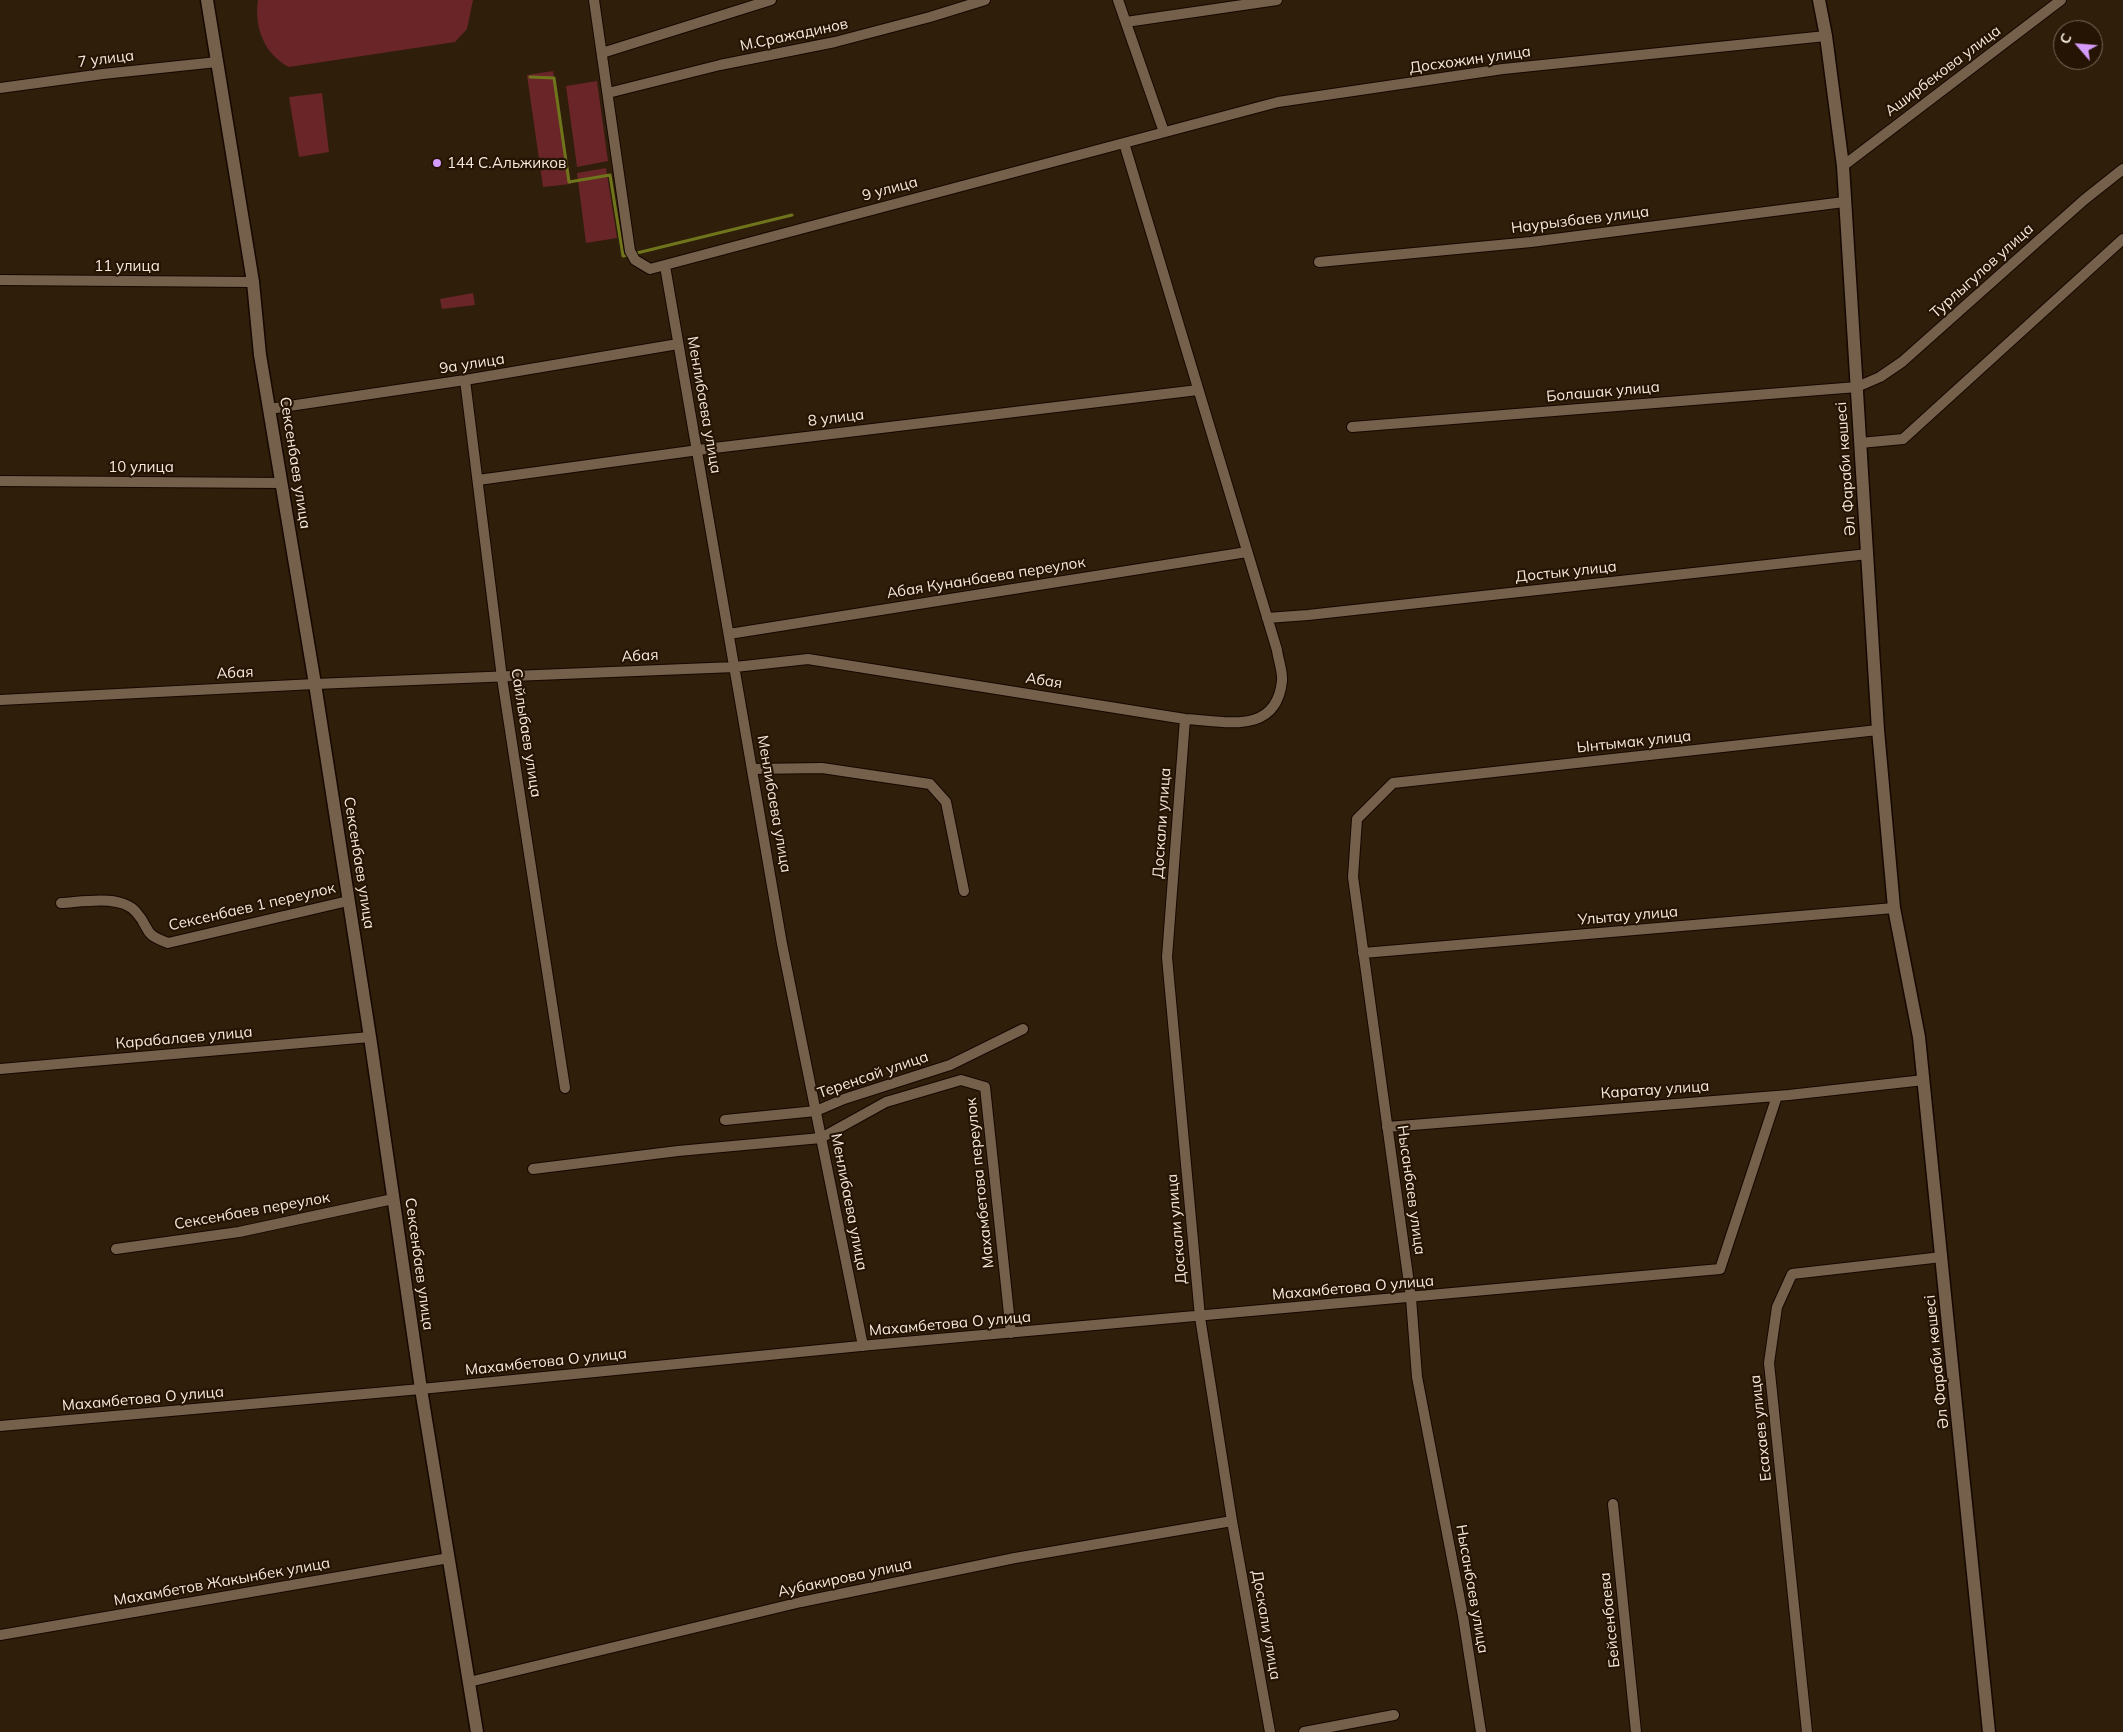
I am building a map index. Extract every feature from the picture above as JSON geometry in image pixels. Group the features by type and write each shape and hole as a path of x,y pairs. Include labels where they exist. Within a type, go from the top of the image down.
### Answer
{"street":[{"name":"Сексенбаев улица","path":"206,0 253,282 260,354 370,1037 448,1558 477,1732"},
{"path":"594,0 630,251 635,260 650,269 665,266"},
{"path":"602,53 771,0"},
{"name":"М.Сражадинов","path":"608,94 720,65 835,42 930,17 985,0"},
{"path":"1118,0 1164,132"},
{"path":"1126,22 1277,0"},
{"name":"Әл Фараби көшесі","path":"1818,0 1826,36 1843,166 1878,730 1894,908 1919,1038 1924,1080 1989,1732"},
{"name":"Аширбекова улица","path":"1843,166 2061,0"},
{"name":"Досхожин улица","path":"1124,143 1278,102 1494,71 1826,36"},
{"name":"7 улица","path":"0,88 103,74 216,62"},
{"path":"1124,143 1267,618"},
{"name":"9 улица","path":"665,266 679,260 1124,143"},
{"name":"Турлыгулов улица","path":"1856,387 1880,377 1902,362 2084,200 2123,169"},
{"name":"Наурызбаев улица","path":"1319,262 1531,242 1844,202"},
{"path":"1860,443 1903,439 2123,240"},
{"name":"Менлибаева улица","path":"665,266 782,944 863,1346"},
{"name":"11 улица","path":"0,280 253,282"},
{"name":"9а улица","path":"269,409 465,380 678,344"},
{"name":"Сайлыбаев улица","path":"465,380 502,678 566,1088"},
{"name":"Болашак улица","path":"1352,427 1856,387"},
{"name":"8 улица","path":"478,480 696,450 1198,390"},
{"name":"10 улица","path":"0,481 282,483"},
{"name":"Абая Кунанбаева переулок","path":"729,634 1247,552"},
{"name":"Достык улица","path":"1267,618 1868,554"},
{"name":"Абая","path":"0,700 314,684 502,678 735,667 808,659 1185,719 1249,721 1258,720 1272,710 1282,680 1267,618"},
{"name":"Доскали улица","path":"1185,719 1167,957 1200,1317 1232,1521 1270,1732"},
{"name":"Ынтымак улица","path":"1394,783 1878,730"},
{"path":"752,769 822,768 930,784 946,802 964,891"},
{"name":"Нысанбаев улица","path":"1394,783 1357,820 1353,877 1411,1298 1417,1377 1463,1616 1481,1732"},
{"name":"Сексенбаев 1 переулок","path":"61,903 116,900 136,910 151,937 168,943 348,901"},
{"name":"Улытау улица","path":"1363,953 1894,908"},
{"name":"Теренсай улица","path":"725,1120 816,1110 844,1099 950,1065 1023,1029"},
{"name":"Карабалаев улица","path":"0,1070 370,1037"},
{"name":"Махамбетова переулок","path":"821,1138 886,1102 961,1080 985,1087 1011,1333"},
{"name":"Каратау улица","path":"1388,1126 1777,1096 1924,1080"},
{"name":"Махамбетова О улица","path":"0,1426 422,1389 863,1346 1720,1269 1777,1096"},
{"path":"533,1169 678,1151 821,1138"},
{"name":"Сексенбаев переулок","path":"116,1249 239,1232 393,1199"},
{"name":"Есахаев улица","path":"1807,1732 1769,1363 1777,1307 1792,1274 1942,1257"},
{"name":"Бейсенбаева","path":"1613,1504 1636,1732"},
{"name":"Аубакирова улица","path":"469,1682 801,1602 1015,1558 1232,1521"},
{"name":"Махамбетов Жакынбек улица","path":"0,1635 448,1558"},
{"path":"1304,1732 1394,1715"}],"shaded area":[{"path":"258,0 473,0 467,29 455,42 289,67 273,55 263,39 259,30"},
{"path":"553,71 571,184 543,187 527,75"},
{"path":"597,81 608,161 577,167 566,86"},
{"path":"322,93 329,152 299,157 289,97"},
{"path":"606,168 617,238 586,243 577,173"},
{"path":"473,293 475,305 442,309 440,299"}],"waterway":[{"path":"530,77 554,78 569,182 610,175 623,256 629,255"},
{"path":"637,253 792,215"}],"place":[{"name":"144 С.Альжиков","path":"437,163"}]}
